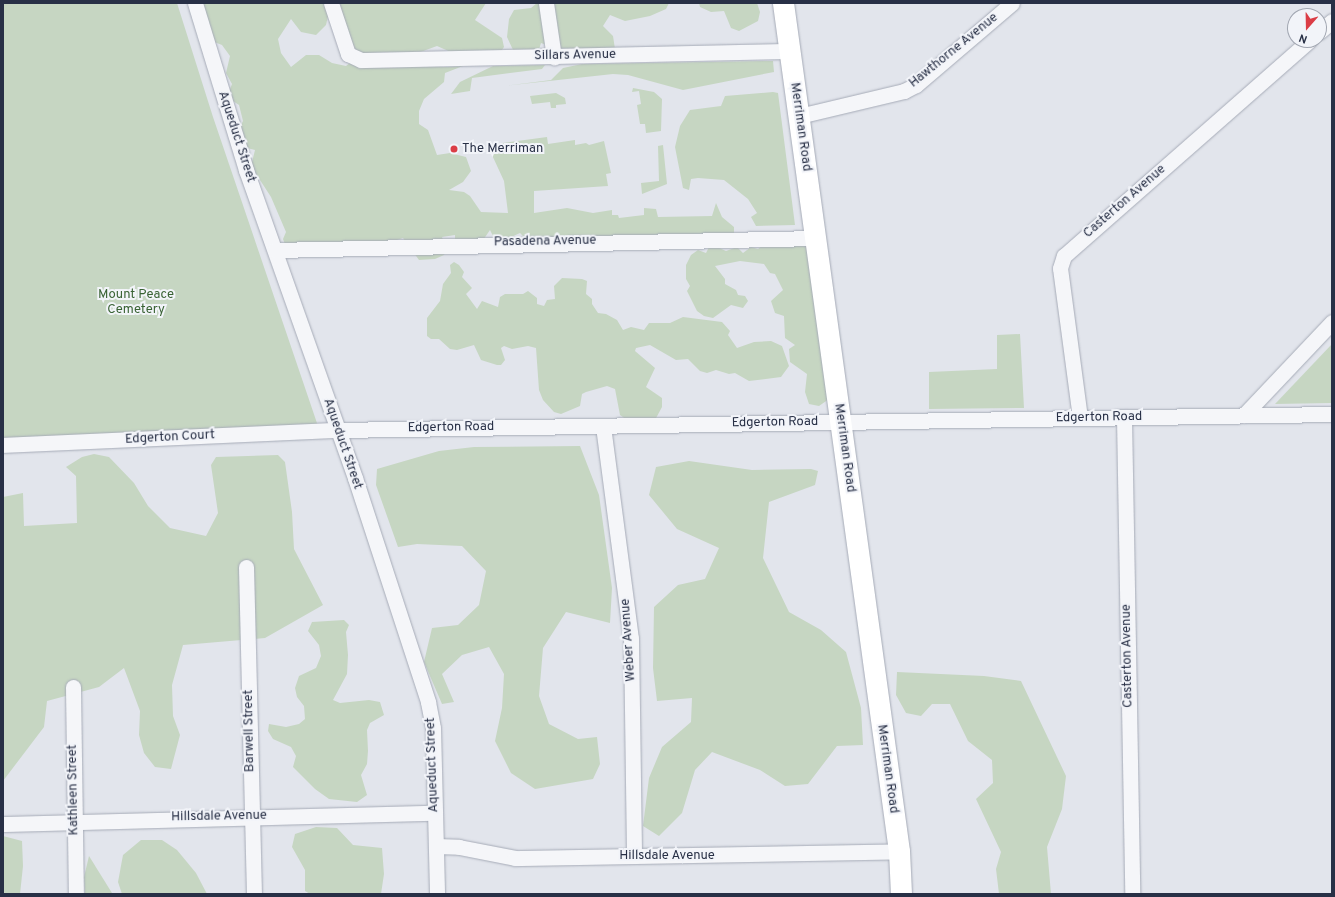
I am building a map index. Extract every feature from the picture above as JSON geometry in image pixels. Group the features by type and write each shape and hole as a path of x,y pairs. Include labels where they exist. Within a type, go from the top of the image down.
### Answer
{"main road":[{"name":"Merriman Road","path":"783,3 899,851 901,894"}],"street":[{"name":"Aqueduct Street","path":"195,3 246,170 338,430 431,716 437,894"},
{"name":"Sillars Avenue","path":"331,3 348,54 360,60 790,51"},
{"path":"546,3 554,57"},
{"name":"Hawthorne Avenue","path":"799,116 904,91 916,85 1012,3"},
{"name":"Casterton Avenue","path":"1080,418 1060,268 1064,256 1301,48"},
{"name":"Pasadena Avenue","path":"275,250 816,238"},
{"path":"1244,415 1332,322"},
{"name":"Edgerton Road","path":"338,430 1332,414"},
{"name":"Casterton Avenue","path":"1124,417 1132,894"},
{"name":"Weber Avenue","path":"603,426 630,638 634,856"},
{"name":"Edgerton Court","path":"3,445 338,430"},
{"name":"Barwell Street","path":"246,567 254,894"},
{"name":"Kathleen Street","path":"73,687 76,894"},
{"name":"Hillsdale Avenue","path":"3,824 76,820 435,813"},
{"name":"Hillsdale Avenue","path":"436,846 459,847 515,858 899,851"}],"green space":[{"name":"Mount Peace Cemetery","path":"3,3 177,3 213,117 319,429 3,443"},
{"path":"204,3 326,3 329,12 326,25 316,35 301,32 291,19 278,39 281,53 291,67 306,55 319,55 332,63 346,66 356,58 354,47 341,26 340,3 486,3 475,20 502,38 504,47 496,58 453,53 437,46 415,54 443,67 463,66 445,73 444,82 424,99 419,111 419,124 428,130 437,155 450,153 466,157 471,171 463,182 449,190 464,192 470,196 481,212 508,213 504,181 492,155 490,145 501,146 503,143 547,137 548,144 575,140 575,145 586,143 589,145 604,141 611,173 606,174 608,186 534,191 534,213 567,208 593,213 612,210 612,215 618,215 619,218 644,215 644,208 656,209 658,217 712,216 716,203 722,217 734,227 734,233 525,238 520,233 509,238 493,236 490,230 479,246 455,241 455,235 442,237 447,250 444,255 435,259 419,260 403,238 394,241 286,247 283,239 286,232 271,197 251,166 255,150 243,147 237,133 243,121 239,105 227,97 232,84 226,73 230,56 222,45 209,40 202,11"},
{"path":"537,3 669,3 666,9 650,16 625,21 610,15 603,26 613,36 615,49 573,55 541,43 537,56 514,52 507,37 509,19 514,10 531,8"},
{"path":"699,3 757,3 760,12 758,21 739,31 731,28 724,11 711,12 700,7"},
{"path":"773,61 774,72 683,90 628,75 613,74 504,86 551,80 563,68 582,64"},
{"path":"545,65 542,69 472,78 470,91 451,94 460,82 493,66"},
{"path":"633,88 654,92 662,99 661,131 646,133 645,124 640,124 637,105 641,104 639,91 632,92"},
{"path":"773,92 778,93 795,225 756,226 751,217 757,213 748,199 724,180 698,178 691,179 689,190 683,188 675,147 680,126 690,110 721,106 725,96"},
{"path":"556,93 565,98 566,104 556,105 556,108 551,108 550,102 532,104 530,96"},
{"path":"663,145 667,184 642,194 641,183 659,181 658,146"},
{"path":"768,241 803,243 809,247 829,399 819,406 809,404 805,392 807,374 790,362 789,349 795,345 785,338 784,316 775,313 771,301 783,290 775,274 770,273 764,264 740,261 715,266 725,279 725,284 736,290 738,295 745,296 748,301 743,308 731,305 713,318 704,316 697,311 687,291 690,286 686,279 686,265 691,255 698,250 706,253 709,247 717,247 726,251 737,247 743,253 751,247 758,249"},
{"path":"454,262 459,265 464,272 462,277 472,288 466,294 477,309 482,301 498,307 500,297 505,294 523,294 528,291 537,298 537,304 544,306 547,300 555,299 554,286 562,278 582,279 587,281 586,294 592,299 592,304 598,313 606,314 617,320 623,330 631,327 644,330 649,323 670,323 683,317 722,322 730,331 728,335 737,348 754,342 771,341 782,346 789,366 781,377 749,381 735,373 729,374 716,370 707,373 700,371 688,359 676,360 650,345 636,348 635,351 655,368 646,387 662,398 662,407 655,420 630,422 620,415 615,389 607,386 582,394 580,406 561,414 554,412 543,400 539,390 536,348 528,346 512,349 504,346 501,348 505,360 501,365 497,365 481,360 474,345 457,350 450,349 439,339 431,339 427,336 427,318 440,301 443,284 451,273 450,265"},
{"path":"1020,334 1024,408 929,409 929,372 997,369 997,335"},
{"path":"1332,344 1332,403 1275,404"},
{"path":"580,446 599,495 612,588 610,623 566,612 543,648 539,696 549,724 578,739 597,737 600,764 593,779 535,789 511,773 495,741 502,708 504,674 489,647 462,655 442,674 454,702 442,704 424,662 432,628 458,625 479,605 486,571 462,546 417,544 398,547 376,485 377,469 439,451 474,447"},
{"path":"94,454 109,457 134,483 148,506 170,528 206,536 218,513 211,465 216,457 278,455 285,462 292,512 294,549 323,605 265,638 183,645 172,685 173,716 180,735 171,769 155,767 144,753 139,735 140,711 124,668 99,687 47,701 44,727 3,781 3,497 23,493 24,526 77,523 76,476 66,467 82,457"},
{"path":"689,461 752,470 811,469 818,471 815,485 769,502 763,558 789,612 821,630 846,652 861,708 863,745 837,746 808,784 785,786 760,770 712,752 695,770 682,813 659,836 643,826 649,778 662,747 691,722 692,698 657,701 653,668 654,607 678,585 705,579 719,548 677,529 649,495 656,467"},
{"path":"344,620 349,625 346,632 348,655 347,674 333,700 340,703 369,700 380,702 384,715 370,723 367,730 367,764 361,775 367,795 357,802 329,799 315,789 293,767 296,756 291,747 273,739 268,731 269,724 286,727 299,724 305,719 304,706 297,697 295,688 299,676 316,668 321,656 319,645 308,631 312,622"},
{"path":"897,672 984,676 1021,681 1066,776 1062,809 1047,847 1051,894 999,894 996,869 1001,852 976,799 993,783 992,760 968,741 950,704 932,704 921,716 906,713 896,695"},
{"path":"316,827 337,828 353,845 382,848 384,874 381,894 310,894 305,891 305,870 292,847 295,834"},
{"path":"3,836 22,841 23,866 20,894 3,894"},
{"path":"141,840 162,840 177,850 196,873 207,894 122,894 118,882 123,855"},
{"path":"89,856 112,893 111,894 85,894 84,877"}],"place":[{"name":"The Merriman","path":"454,149"}]}
